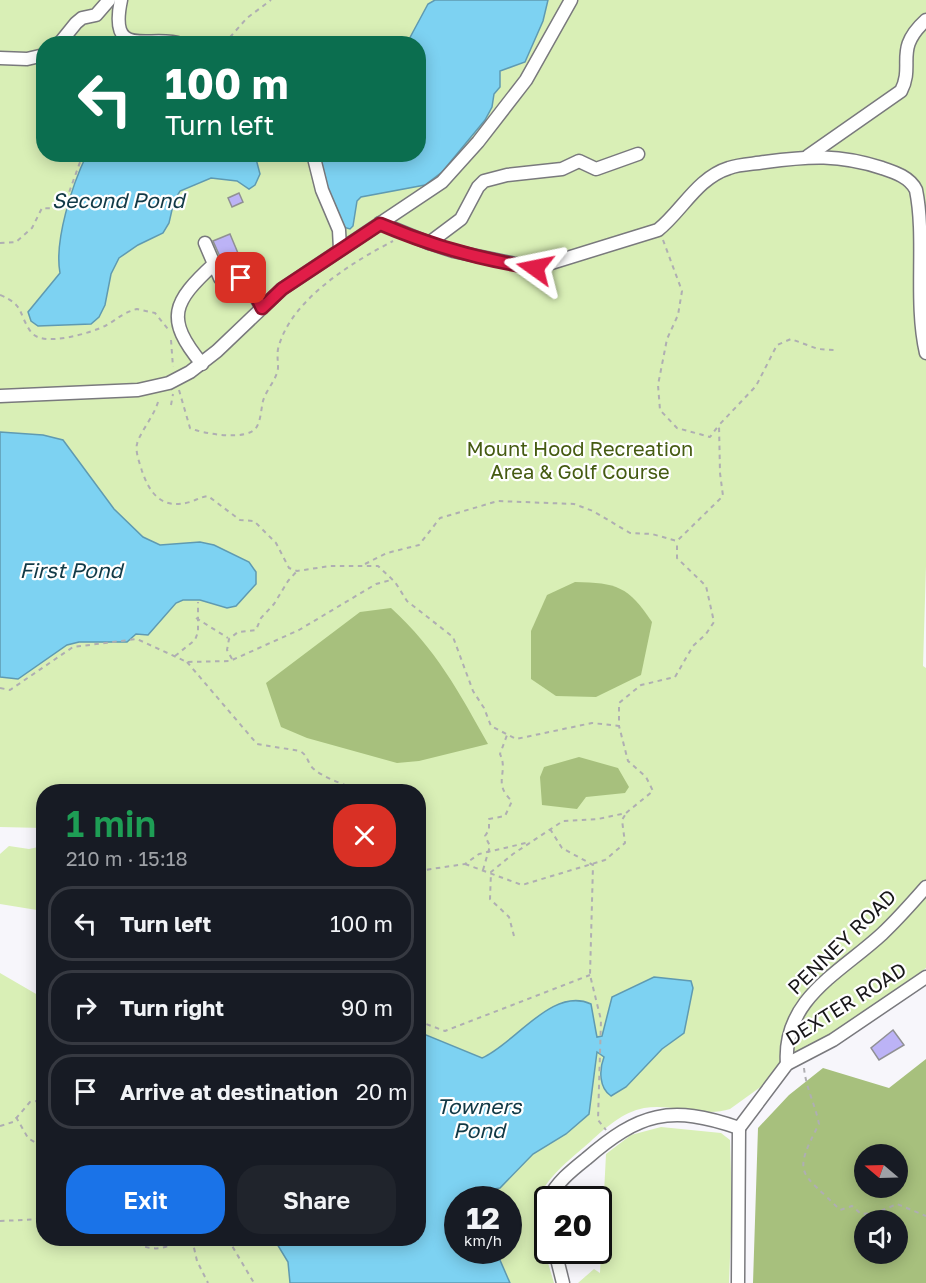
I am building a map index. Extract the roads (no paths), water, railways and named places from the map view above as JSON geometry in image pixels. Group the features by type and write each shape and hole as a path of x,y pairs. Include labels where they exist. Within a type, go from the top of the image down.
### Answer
{"street":[{"path":"65,36 82,18 96,15 109,0"},
{"path":"121,0 119,24 126,36"},
{"path":"0,396 138,390 174,384 201,364 282,289 442,182 478,142 526,80 571,0"},
{"path":"808,156 901,92 905,82 906,47 926,20"},
{"path":"0,58 27,59 36,57"},
{"path":"429,243 461,219 484,181 507,175 562,169 579,161 596,169 638,154"},
{"path":"380,224 453,251 535,268 658,230 675,217 692,193 710,178 729,168 808,156 847,158 899,174 915,187 922,226 924,277 921,330 926,353"},
{"path":"315,162 322,190 339,230 340,249"},
{"path":"205,243 221,279 241,278 249,281 262,308"},
{"path":"201,364 179,332 177,311 183,297 214,264"},
{"name":"PENNEY ROAD","path":"792,1062 790,1028 807,998 883,933 926,887"},
{"name":"DEXTER ROAD","path":"792,1062 833,1040 926,977"},
{"path":"738,1283 739,1128 792,1062"},
{"path":"557,1186 561,1180 611,1137 629,1126 656,1116 698,1119 739,1128"},
{"path":"558,1264 563,1283"}],"water":[{"path":"435,0 548,0 543,21 525,62 500,71 500,87 494,94 492,107 485,120 442,172 425,185 361,197 357,201 353,226 350,229 343,227 324,182 320,162 426,162 426,36 411,36 428,4"},
{"name":"Second Pond","path":"84,162 257,162 260,174 255,185 249,189 237,181 211,178 180,191 174,201 169,223 163,233 138,245 119,258 111,274 105,305 99,317 91,324 38,326 31,321 28,312 60,273 62,229"},
{"name":"First Pond","path":"0,432 43,435 63,440 114,509 143,537 160,545 200,542 214,545 249,562 256,572 256,584 236,606 227,608 200,600 183,600 176,603 148,635 136,634 127,642 79,642 67,645 18,679 0,677"},
{"name":"Towners Pond","path":"654,977 691,981 693,988 684,1033 662,1049 626,1087 611,1096 607,1093 601,1078 604,1057 597,1052 589,1114 566,1134 533,1154 502,1186 444,1186 444,1264 502,1264 510,1283 290,1283 288,1262 278,1246 426,1246 426,1035 482,1058 495,1051 548,1009 562,1003 576,1001 591,1004 597,1037 602,1036 612,997"}],"park label":[{"name":"Mount Hood Recreation Area & Golf Course","path":"580,460"}]}
